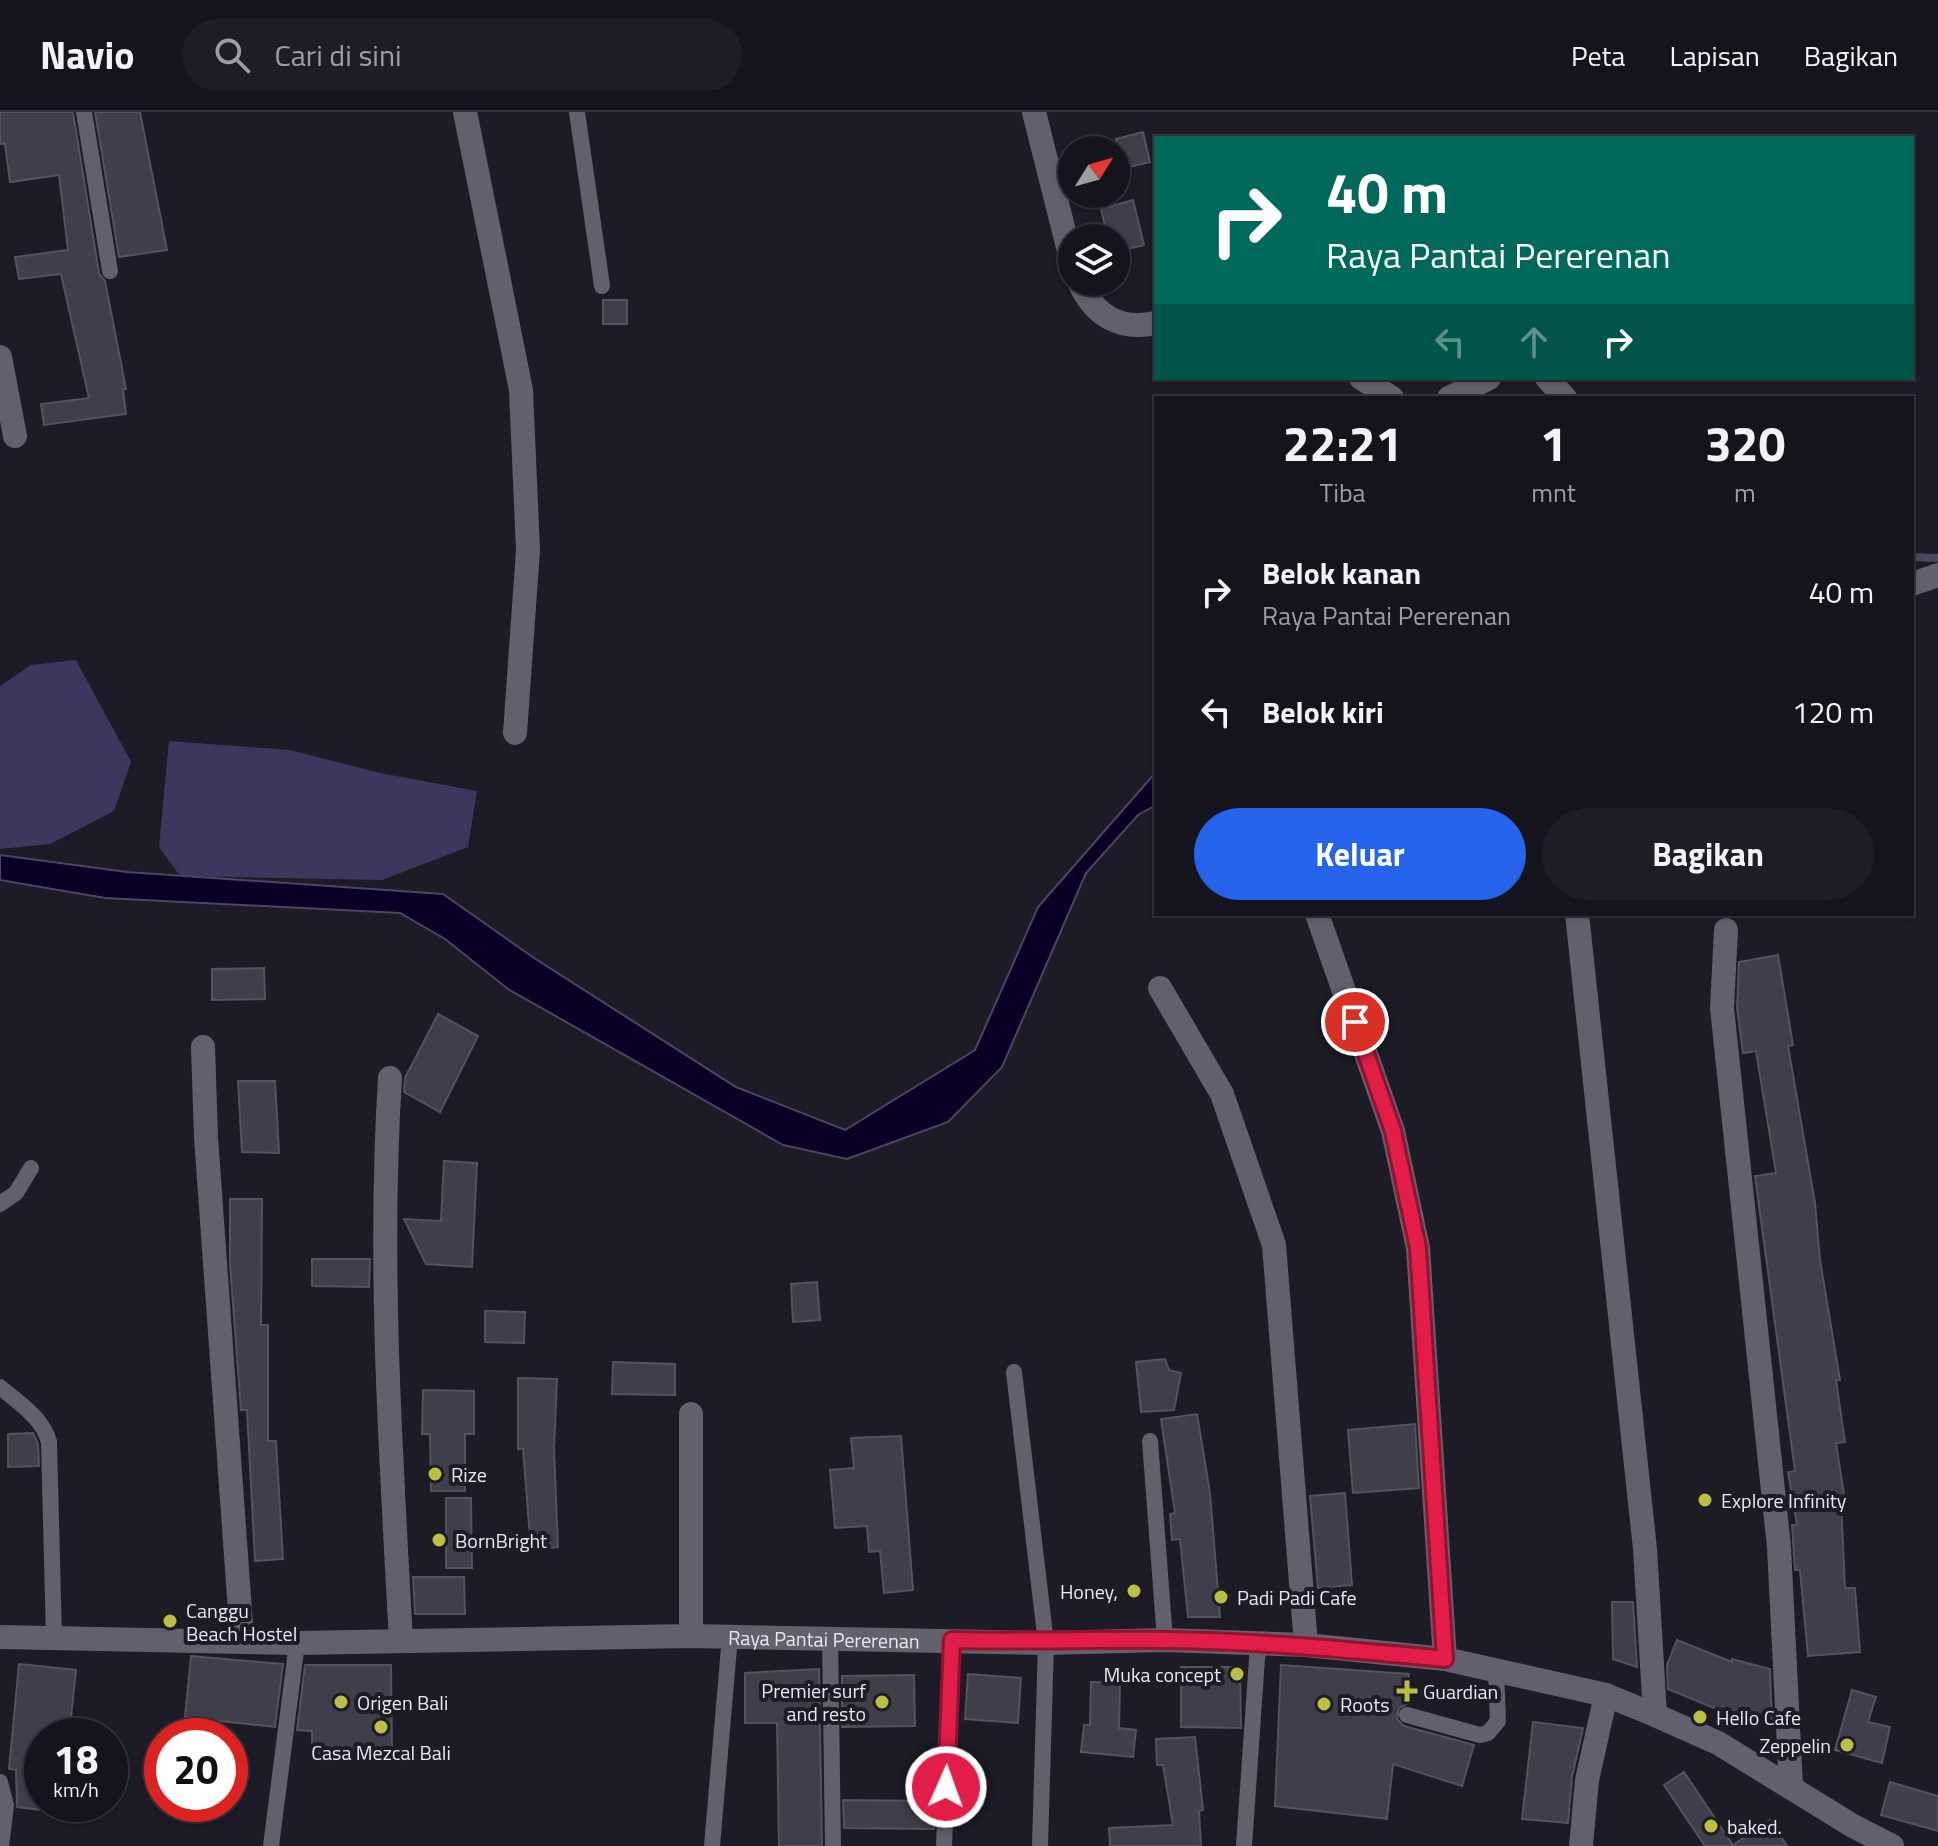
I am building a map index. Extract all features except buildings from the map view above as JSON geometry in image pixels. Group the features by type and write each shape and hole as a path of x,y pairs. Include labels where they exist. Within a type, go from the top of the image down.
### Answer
{"street":[{"path":"465,112 521,390 528,550 515,733"},
{"path":"1034,112 1062,224"},
{"path":"1085,296 1109,320 1139,327 1154,323"},
{"path":"0,357 15,436"},
{"path":"1364,380 1389,396"},
{"path":"1453,396 1485,380"},
{"path":"1549,380 1563,396"},
{"path":"1914,583 1938,575"},
{"path":"1318,916 1393,1131 1418,1248 1445,1659"},
{"path":"1577,916 1645,1549 1655,1715"},
{"path":"1726,930 1722,1008 1779,1547 1791,1787"},
{"path":"1160,988 1222,1094 1274,1245 1306,1645"},
{"path":"203,1047 208,1168 242,1639"},
{"path":"390,1078 384,1205 388,1389 401,1641"},
{"path":"691,1414 691,1636"},
{"name":"Raya Pantai Pererenan","path":"0,1637 242,1639 297,1643 691,1636 1046,1643 1165,1640 1306,1645 1445,1659 1606,1695 1655,1715 1718,1743 1853,1826 1892,1846"},
{"path":"1581,1846 1587,1780 1606,1695"}],"lane":[{"path":"84,112 110,271"},
{"path":"577,112 602,286"},
{"path":"0,1204 23,1185 31,1168"},
{"path":"1014,1372 1046,1643 1040,1846"},
{"path":"0,1387 37,1419 49,1442 54,1638"},
{"path":"1150,1441 1165,1640"},
{"path":"712,1846 730,1636"},
{"path":"830,1638 833,1846"},
{"path":"944,1846 952,1640"},
{"path":"271,1846 297,1643"},
{"path":"1244,1846 1258,1644"},
{"path":"1407,1715 1480,1735 1488,1733 1498,1721 1496,1670"},
{"path":"0,1782 6,1805 1,1846"}],"shaded area":[{"path":"76,660 131,762 114,811 50,844 0,849 0,686 31,665"},
{"path":"169,741 290,750 380,773 477,791 468,847 382,880 180,876 159,847"},
{"path":"1154,774 1154,806 1138,815 1086,873 1002,1067 948,1122 847,1159 783,1145 508,989 445,939 400,913 105,898 0,880 0,855 127,872 443,894 534,958 736,1087 845,1130 975,1050 1038,907"}],"waterway":[{"path":"1914,557 1938,558"}],"place":[{"name":"Rize","path":"435,1474"},
{"name":"Explore Infinity","path":"1705,1500"},
{"name":"BornBright","path":"439,1540"},
{"name":"Honey,","path":"1134,1591"},
{"name":"Padi Padi Cafe","path":"1221,1597"},
{"name":"Canggu Beach Hostel","path":"170,1621"},
{"name":"Muka concept","path":"1237,1674"},
{"name":"Guardian","path":"1407,1691"},
{"name":"Origen Bali","path":"341,1702"},
{"name":"Premier surf and resto","path":"882,1702"},
{"name":"Roots","path":"1324,1704"},
{"name":"Hello Cafe","path":"1700,1717"},
{"name":"Casa Mezcal Bali","path":"381,1727"},
{"name":"Zeppelin","path":"1847,1745"},
{"name":"baked.","path":"1711,1826"}],"route":[{"path":"946,1787 952,1640 1046,1643 1165,1640 1306,1645 1445,1659 1418,1248 1407,1183 1393,1131 1355,1022"}]}
